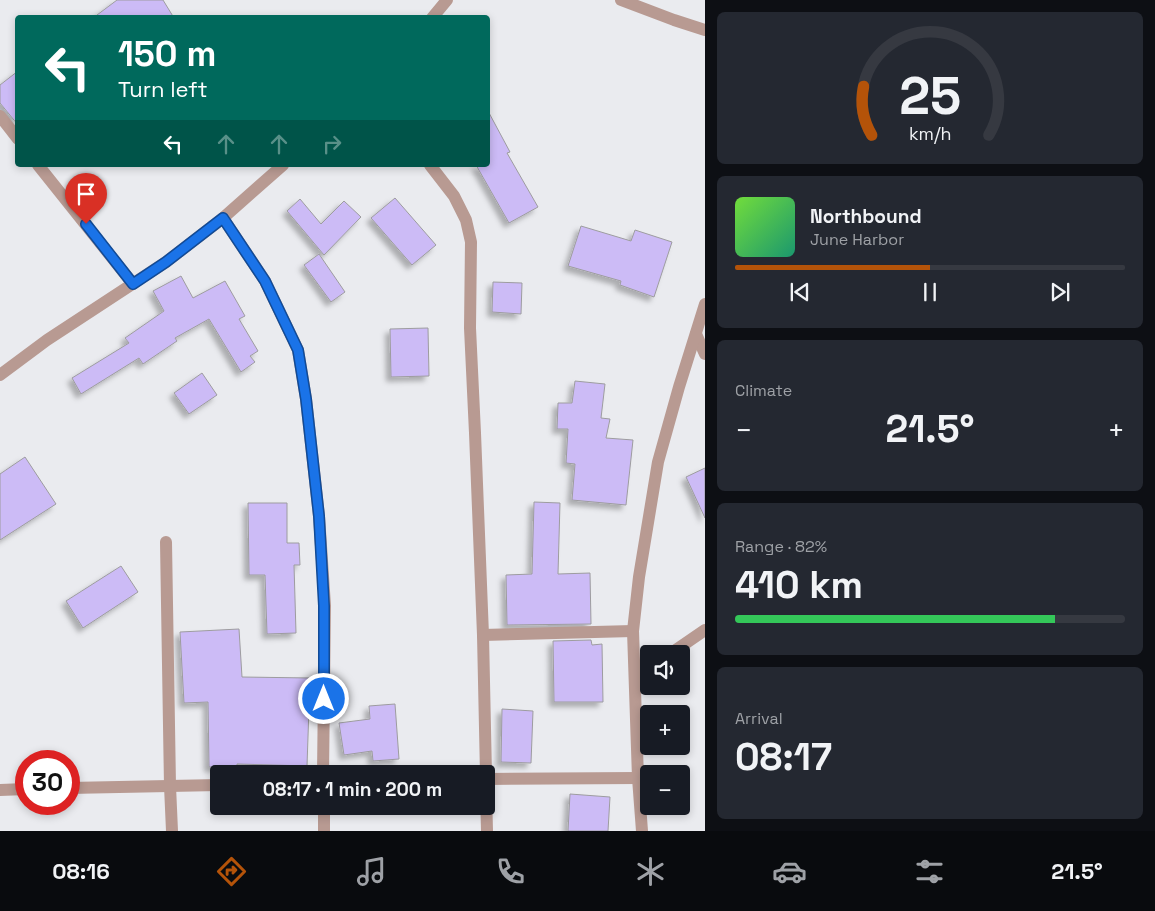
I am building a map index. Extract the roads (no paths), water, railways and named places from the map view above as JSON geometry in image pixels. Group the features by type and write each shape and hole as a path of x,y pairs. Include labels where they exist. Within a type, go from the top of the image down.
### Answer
{"street":[{"path":"434,15 447,0"},
{"path":"621,0 705,30"},
{"path":"0,116 15,134"},
{"path":"40,167 133,284"},
{"path":"0,375 47,340 166,262 223,218 281,167"},
{"path":"432,167 454,196 466,220 470,242 470,328 476,433 486,765"},
{"path":"223,218 265,281 298,350 306,399 320,526 324,606 323,765"},
{"path":"642,831 638,778 633,631 639,577 658,462 705,304"},
{"path":"696,334 705,354"},
{"path":"166,542 172,831"},
{"path":"683,645 705,630"},
{"path":"483,635 633,631"},
{"path":"635,679 640,675"},
{"path":"495,779 638,778"},
{"path":"80,788 210,785"},
{"path":"0,790 15,789"},
{"path":"324,815 324,831"},
{"path":"487,815 488,831"}]}
